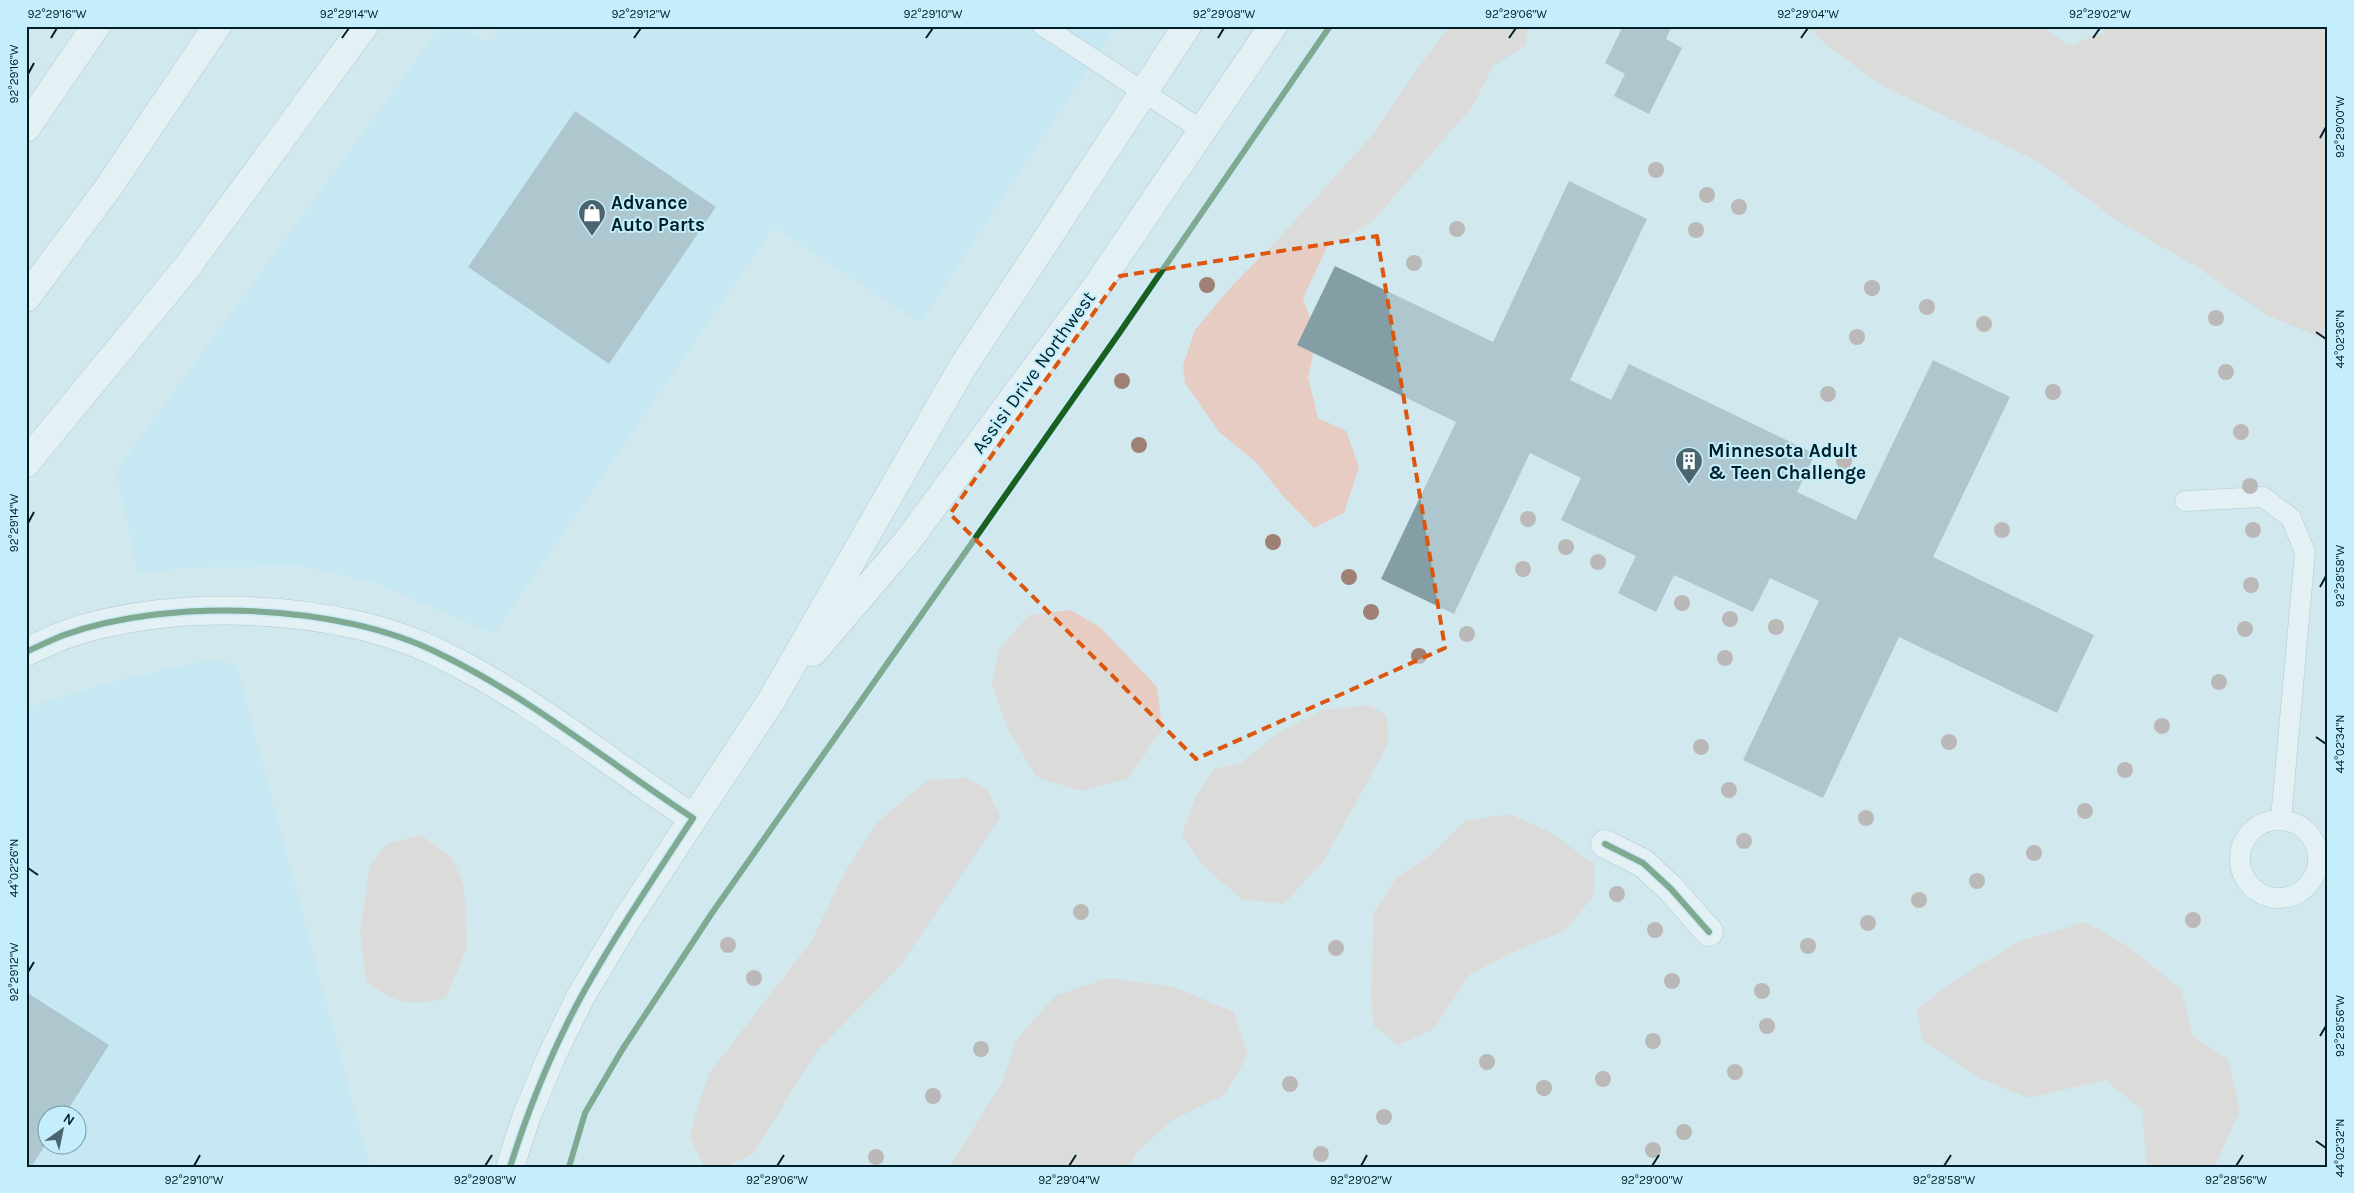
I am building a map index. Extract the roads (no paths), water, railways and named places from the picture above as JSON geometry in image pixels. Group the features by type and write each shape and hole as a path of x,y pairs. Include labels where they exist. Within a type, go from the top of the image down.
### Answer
{"main road":[{"path":"26,128 96,26"},
{"path":"26,298 108,188 217,26"},
{"path":"26,463 187,267 364,26"},
{"name":"Assisi Drive Northwest","path":"510,1167 527,1114 552,1055 581,996 627,918 771,701 962,368 1187,26"},
{"name":"Assisi Drive Northwest","path":"771,701 906,543 1096,287 1273,26"},
{"path":"26,652 64,635 101,625 174,612 248,611 321,619 371,629 419,644 493,682 558,722 646,787 693,818"},
{"path":"1605,844 1643,863 1671,889 1709,932"}],"lane":[{"path":"1043,26 1203,130"},
{"path":"2185,501 2263,497 2291,518 2306,552 2281,819"}],"place":[{"name":"Advance Auto Parts","path":"592,237"},
{"name":"Minnesota Adult & Teen Challenge","path":"1689,485"}]}
